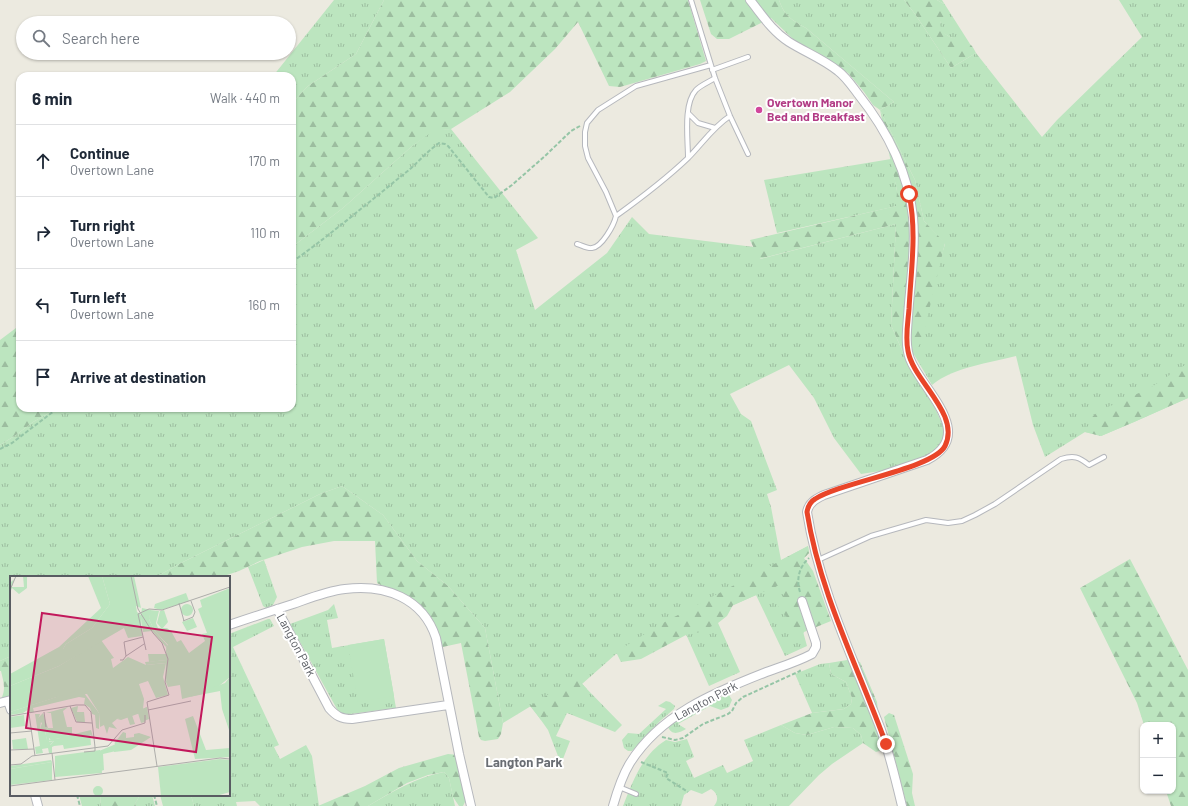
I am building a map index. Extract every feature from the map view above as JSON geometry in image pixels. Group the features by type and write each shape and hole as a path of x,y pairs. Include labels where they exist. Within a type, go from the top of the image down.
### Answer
{"street":[{"path":"750,0 776,33 832,66 843,75 881,126 894,152 909,194 914,234 907,344 908,352 914,367 943,412 948,432 947,440 944,447 934,456 908,467 824,495 811,503 807,512 817,557 837,621 886,744 902,806"},
{"name":"Langton Park","path":"448,705 352,719 343,719 338,717 329,708 277,609 317,595 347,588 374,589 400,596 417,607 433,628 436,638 448,705 471,806"},
{"name":"Langton Park","path":"612,806 629,765 637,753 646,741 670,720 698,702 756,676 812,654 816,647 814,636 802,601"},
{"path":"230,626 277,609"},
{"path":"0,703 10,701"},
{"path":"35,796 38,806"}],"lane":[{"path":"691,0 712,70 730,116 748,154"},
{"path":"712,70 748,57"},
{"path":"616,216 606,192 588,158 584,146 585,132 590,119 598,110 636,86 711,65"},
{"path":"688,158 688,113 690,102 694,93 698,89 715,78"},
{"path":"688,113 698,123 715,128"},
{"path":"577,244 591,249 598,247 609,232 616,216 664,179 688,158 715,128 730,116"},
{"path":"817,557 871,536 926,520 948,523 962,521 995,504 1061,459 1069,456 1080,458 1089,465 1104,457"},
{"path":"619,787 636,794"}],"path":[{"path":"296,259 359,212 374,197 410,169 439,143 448,146 489,197 494,198 512,186 571,131 579,126 587,125"},
{"path":"0,449 12,443 53,412"},
{"path":"802,601 798,575 806,561 817,557"},
{"name":"Langton Park","path":"660,738 662,737 675,740 683,738 703,724 728,714 743,697 800,671 796,661"},
{"path":"640,760 639,762 668,773 666,778 688,792"},
{"path":"77,796 80,806"},
{"path":"154,796 157,806"}],"green space":[{"path":"334,0 384,0 356,54 308,86 296,99 296,72 276,72 286,60 296,60 296,47"},
{"path":"384,0 688,0 706,61 620,87 609,86 578,22 555,49 510,92 451,129 433,131 411,147 343,208 296,244 296,99 308,86 356,54"},
{"path":"700,0 779,0 789,17 806,28 894,102 880,110 873,105 848,73 818,53 796,42 771,18 729,39 717,39 711,34"},
{"path":"779,0 904,0 951,68 976,53 1042,137 1057,120 1142,37 1119,0 1188,0 1188,398 1101,436 1085,432 1045,457 1033,425 1016,356 961,370 932,385 913,353 945,244 924,221 915,180 880,110 894,102 806,28 789,17"},
{"path":"904,0 937,0 944,4 948,14 941,21 940,25 943,31 950,37 967,42 972,46 976,53 951,68"},
{"path":"937,0 942,0 970,44 942,32 940,24 944,4"},
{"path":"880,110 915,180 924,221 945,243 922,340 908,364 891,325 896,224 759,259 750,240 896,206 897,191"},
{"path":"451,129 538,238 516,250 535,310 607,253 632,217 649,234 754,247 760,259 896,224 891,325 908,364 936,410 944,428 943,441 935,452 893,469 861,474 834,438 814,398 789,365 730,394 741,414 751,421 777,490 767,494 771,507 781,560 808,546 809,553 799,563 799,617 807,646 785,656 756,595 714,614 740,672 709,686 681,623 616,654 582,684 622,725 615,732 567,713 556,736 570,741 561,764 548,730 531,706 503,723 485,628 448,586 417,561 383,515 342,486 320,494 158,576 10,576 10,656 0,661 0,445 33,422 51,412 296,412 296,244 343,208 411,147 433,130"},
{"path":"891,159 897,191 897,206 777,233 764,180"},
{"path":"16,328 16,412 51,412 33,422 0,445 0,340"},
{"path":"1188,363 1188,398 1101,436 1085,432 1093,416 1099,411 1150,388"},
{"path":"342,486 383,515 417,561 448,586 485,628 503,723 501,734 498,739 485,741 481,740 479,737 461,643 438,648 429,621 421,607 408,596 377,583 375,541 334,541 302,547 260,561 224,576 158,576 320,494"},
{"path":"808,546 809,553 804,558 813,571 831,621 804,632 800,639 795,640 791,636 792,623 778,607 789,581 733,605 727,616 718,623 700,632 686,635 641,659 621,662 616,652 661,624"},
{"path":"1130,559 1188,670 1188,806 1171,806 1167,794 1176,794 1176,722 1143,722 1137,703 1080,588"},
{"path":"264,560 277,597 273,605 266,608 263,606 248,567"},
{"path":"334,604 338,618 327,620 332,648 384,639 396,708 343,715 338,711 290,624 328,610"},
{"path":"268,619 270,619 274,626 233,647 279,745 274,747 280,759 306,745 312,756 319,806 260,806 255,801 236,802 237,806 194,806 191,796 230,796 230,634"},
{"path":"384,639 394,696 358,702 348,645"},
{"path":"10,656 10,698 2,697 4,687 0,671 0,661"},
{"path":"847,660 860,662 877,702 882,750 876,752 863,743 861,735 853,728 834,727 807,735 795,733 781,725 812,713 844,709 851,704 852,698 846,682 831,674 829,663"},
{"path":"829,663 831,674 846,682 852,698 851,704 844,709 812,713 795,674 820,664"},
{"path":"576,677 587,689 541,720 530,706"},
{"path":"729,695 732,700 729,707 721,710 710,706 678,724 686,729 676,733 672,732 668,727 681,717 697,708 713,700"},
{"path":"666,701 675,706 674,709 660,721 632,751 628,751 624,748 622,740 628,733 639,734 666,709 658,706"},
{"path":"889,713 894,715 913,774 912,793 915,806 907,806 884,717"},
{"path":"781,725 795,733 807,735 834,727 853,728 861,735 863,743 832,764 819,775 789,806 714,806 717,801 717,797 715,792 711,789 702,794 691,790 684,795 681,806 623,806 644,761 666,740 675,742 687,739 694,757 686,761 694,778 723,765 727,773 753,761 744,740"},
{"path":"448,754 458,755 467,798 463,806 459,806 453,797 449,778 444,772 428,775 407,783 368,806 318,806 365,786 399,768"},
{"path":"444,772 449,778 455,806 368,806 414,781"},
{"path":"79,796 100,796 101,806 82,806"},
{"path":"100,796 139,796 135,804 136,806 101,806"},
{"path":"139,796 152,796 155,806 136,806 135,804"},
{"path":"160,796 191,796 194,806 163,806"}],"place":[{"name":"Overtown Manor Bed and Breakfast","path":"759,110"}],"district":[{"name":"Langton Park","path":"524,762"}],"route":[{"path":"886,744 837,621 819,564 807,512 808,507 815,499 824,495 927,460 942,451 947,440 948,432 945,416 914,367 908,352 907,332 914,234 912,206 909,194"}]}
